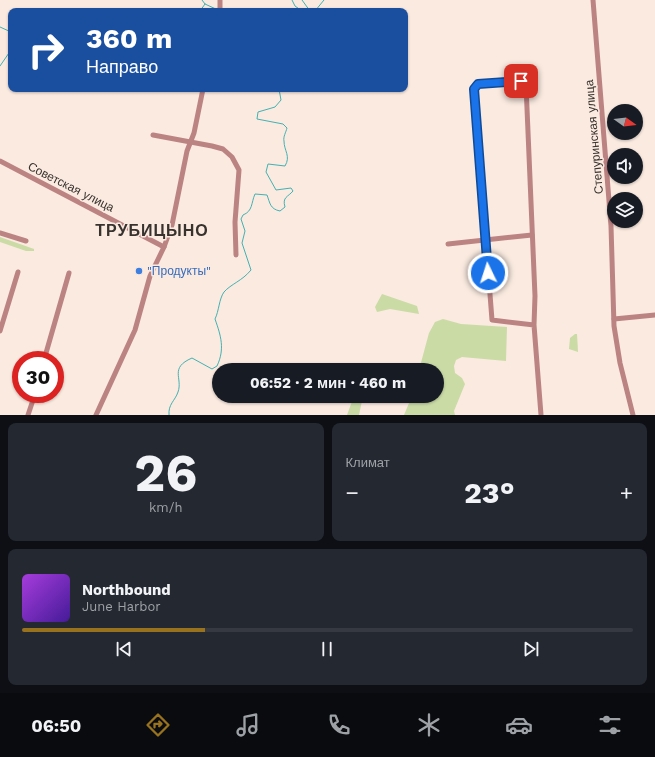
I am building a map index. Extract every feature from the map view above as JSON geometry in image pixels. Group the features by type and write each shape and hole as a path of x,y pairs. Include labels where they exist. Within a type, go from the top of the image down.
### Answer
{"street":[{"name":"Степуринская улица","path":"593,0 610,218 614,319 620,363 633,415"},
{"path":"534,326 492,320 474,89 478,84 521,81 525,84 535,296 534,326 541,415"},
{"path":"96,415 135,330 150,276 164,247 172,225 187,151 191,142 203,92"},
{"path":"153,135 223,149 232,158 239,170 235,222 236,255"},
{"name":"Советская улица","path":"0,161 164,247"},
{"path":"0,233 26,241"},
{"path":"448,244 532,236"},
{"path":"0,331 18,272"},
{"path":"47,351 69,273"},
{"path":"614,319 655,315"},
{"path":"28,415 32,403"}],"green space":[{"path":"0,237 34,249 34,251 26,251 0,242"},
{"path":"382,294 417,306 419,314 390,309 377,312 375,307"},
{"path":"443,319 461,324 507,327 506,361 462,357 456,360 454,366 455,373 462,378 465,384 454,411 455,415 404,415 409,403 444,403 444,363 421,363 429,333 435,322"},
{"path":"577,334 578,352 569,349 570,338"},
{"path":"351,403 362,403 359,415 347,415"}],"waterway":[{"path":"202,0 205,4 214,8"},
{"path":"292,0 298,8"},
{"path":"302,0 308,8"},
{"path":"317,8 324,0"},
{"path":"202,8 205,4"},
{"path":"0,27 8,31"},
{"path":"0,66 8,54"},
{"path":"169,415 171,405 178,392 178,374 181,366 192,358 212,369 217,366 221,354 221,342 215,319 221,298 227,289 251,270 242,243 245,231 241,219 243,215 249,211 255,194 267,195 272,207 280,211 285,207 285,199 293,191 291,188 276,190 266,172 268,164 285,166 287,162 284,145 284,136 287,128 283,124 257,119 258,112 275,107 281,100 280,92"}],"place":[{"name":"\"Продукты\"","path":"139,271"}],"district":[{"name":"ТРУБИЦЫНО","path":"152,230"}],"route":[{"path":"488,273 474,89 478,84 521,81"}]}
